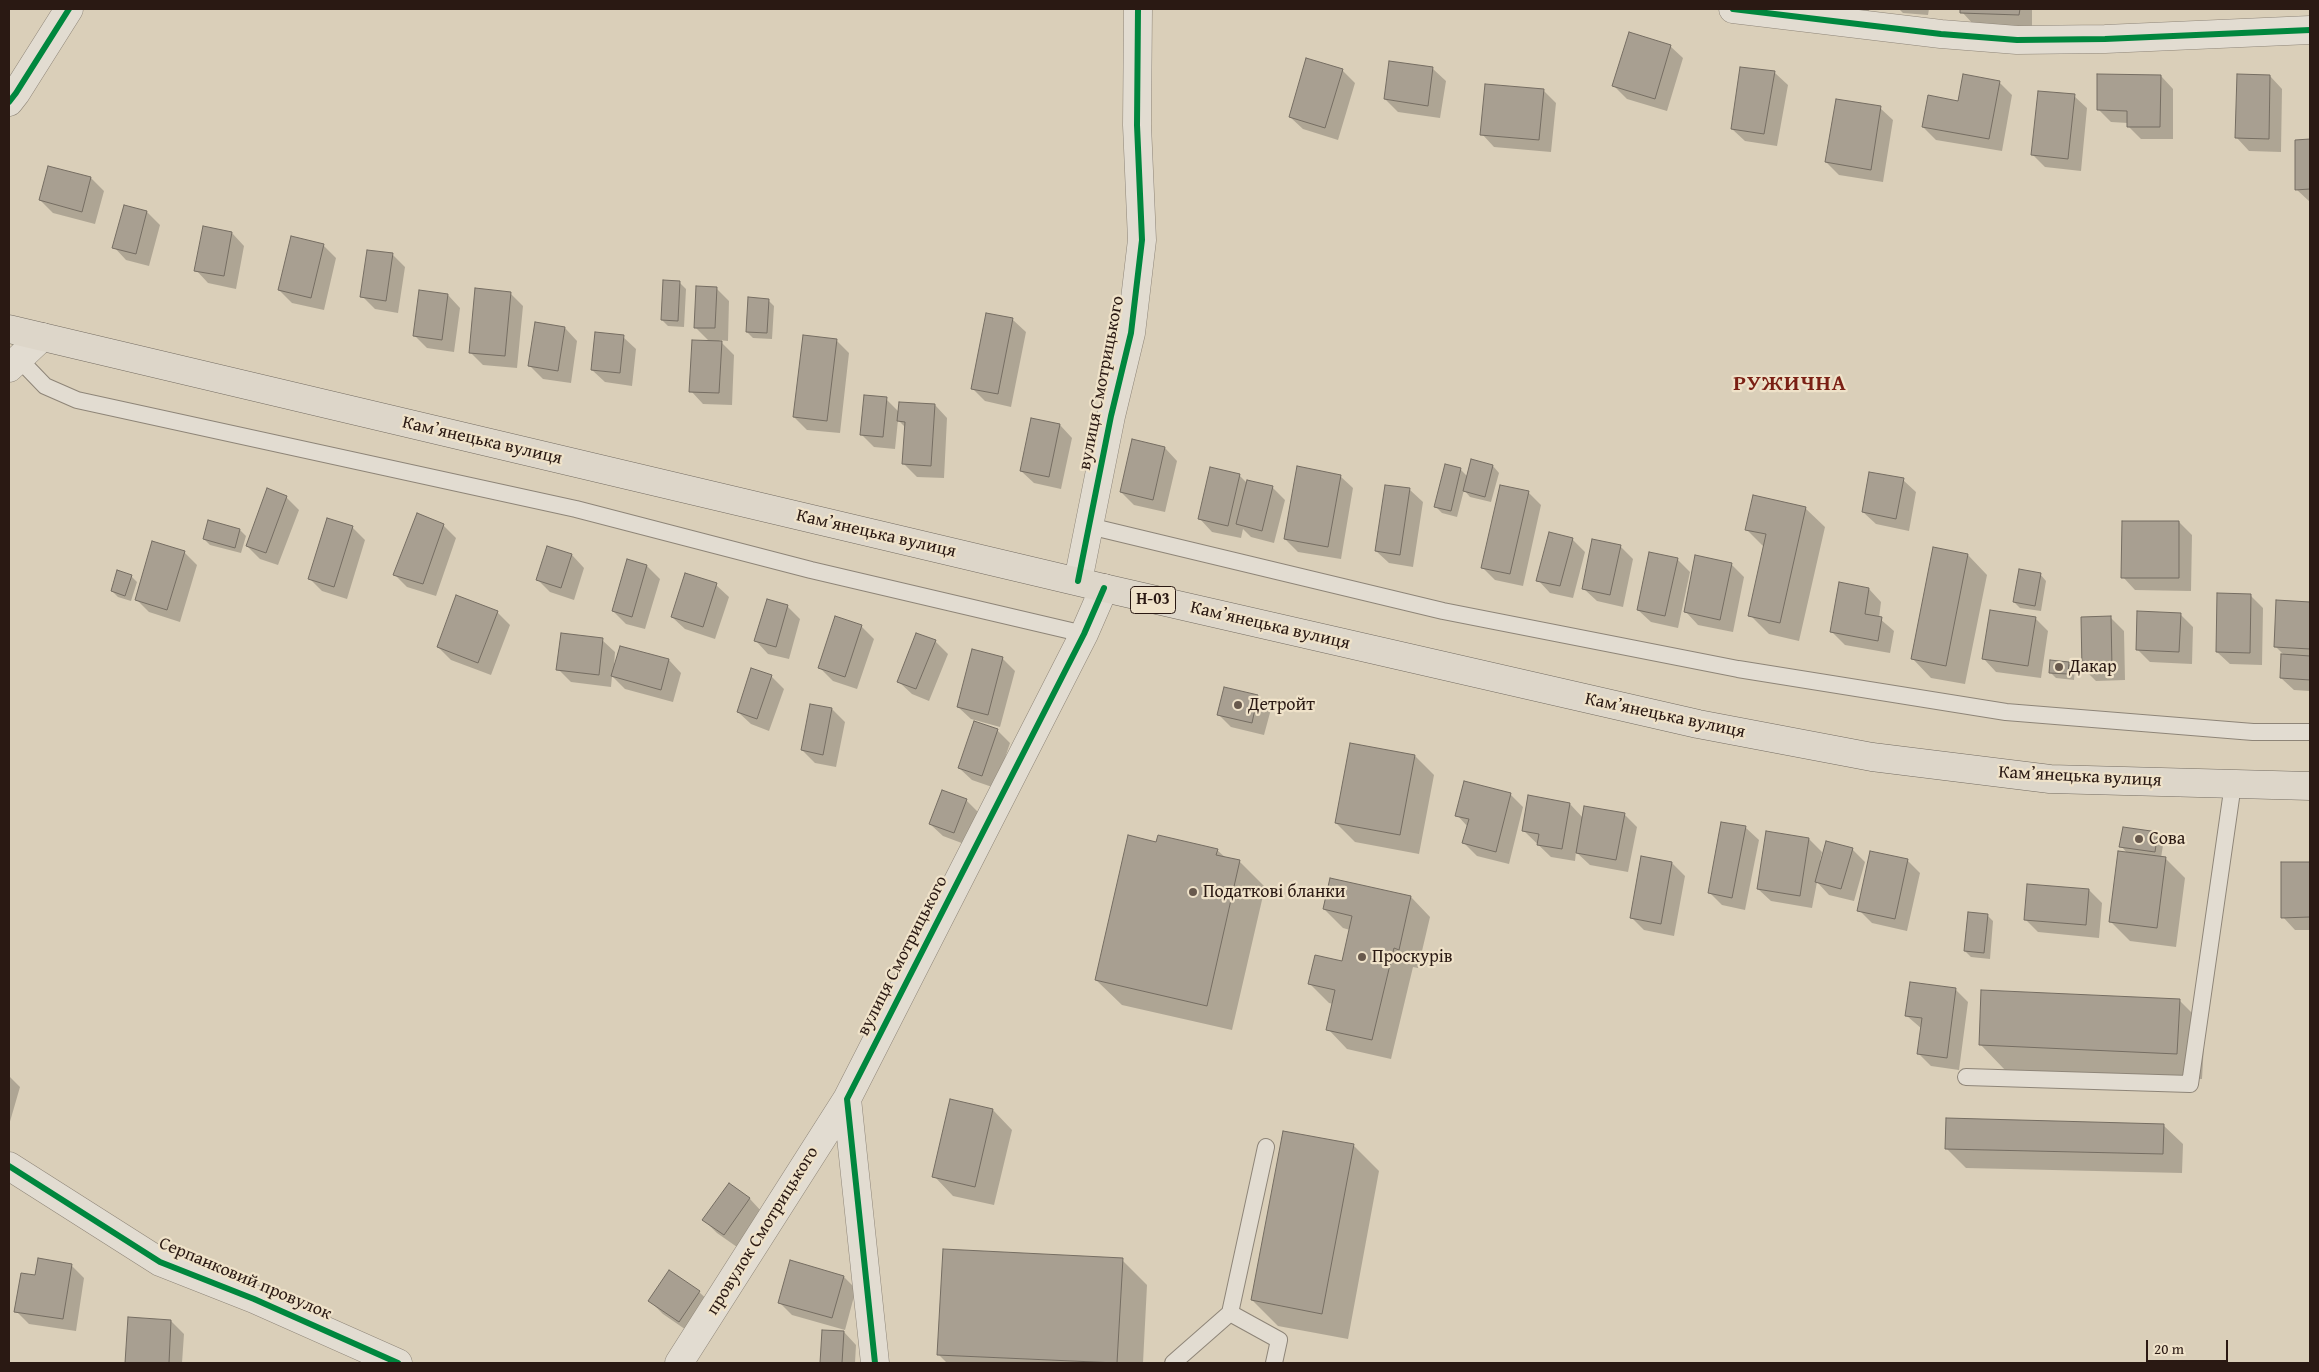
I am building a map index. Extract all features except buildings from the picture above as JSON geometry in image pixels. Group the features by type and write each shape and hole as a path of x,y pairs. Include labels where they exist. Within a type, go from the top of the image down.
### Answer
{"main road":[{"name":"Камʼянецька вулиця","path":"9,329 1104,588 1698,724 1872,757 2050,779 2310,786"}],"street":[{"path":"9,102 69,9"},
{"path":"1733,9 1941,34 2017,40 2105,39 2310,30"},
{"name":"вулиця Смотрицького","path":"1078,581 1111,416 1131,333 1142,240 1137,125 1140,12"},
{"path":"14,363 42,337"},
{"name":"вулиця Смотрицького","path":"846,1099 1084,634 1104,588"},
{"path":"846,1099 875,1363"},
{"name":"провулок Смотрицького","path":"680,1363 846,1099"},
{"name":"Серпанковий провулок","path":"9,1166 160,1262 254,1299 398,1363"}],"lane":[{"path":"14,363 44,386 76,400 576,509 810,570 1084,634"},
{"path":"1089,526 1443,611 1738,669 2006,712 2253,732 2310,732"},
{"path":"1966,1077 2190,1084 2233,784"},
{"path":"1173,1363 1230,1313 1266,1147"},
{"path":"1230,1313 1278,1340 1274,1363"}],"cycle path":[{"path":"9,102 69,9"},
{"path":"1078,581 1111,416 1131,333 1142,240 1137,125 1138,9"},
{"path":"1733,9 1941,34 2017,40 2105,39 2310,30"},
{"path":"875,1363 847,1099 1084,634 1104,588"},
{"path":"9,1166 160,1262 254,1299 398,1363"}],"place":[{"name":"Дакар","path":"2059,667"},
{"name":"Детройт","path":"1238,705"},
{"name":"Сова","path":"2139,839"},
{"name":"Податкові бланки","path":"1193,892"},
{"name":"Проскурів","path":"1362,957"}],"district":[{"name":"РУЖИЧНА","path":"1790,384"}]}
